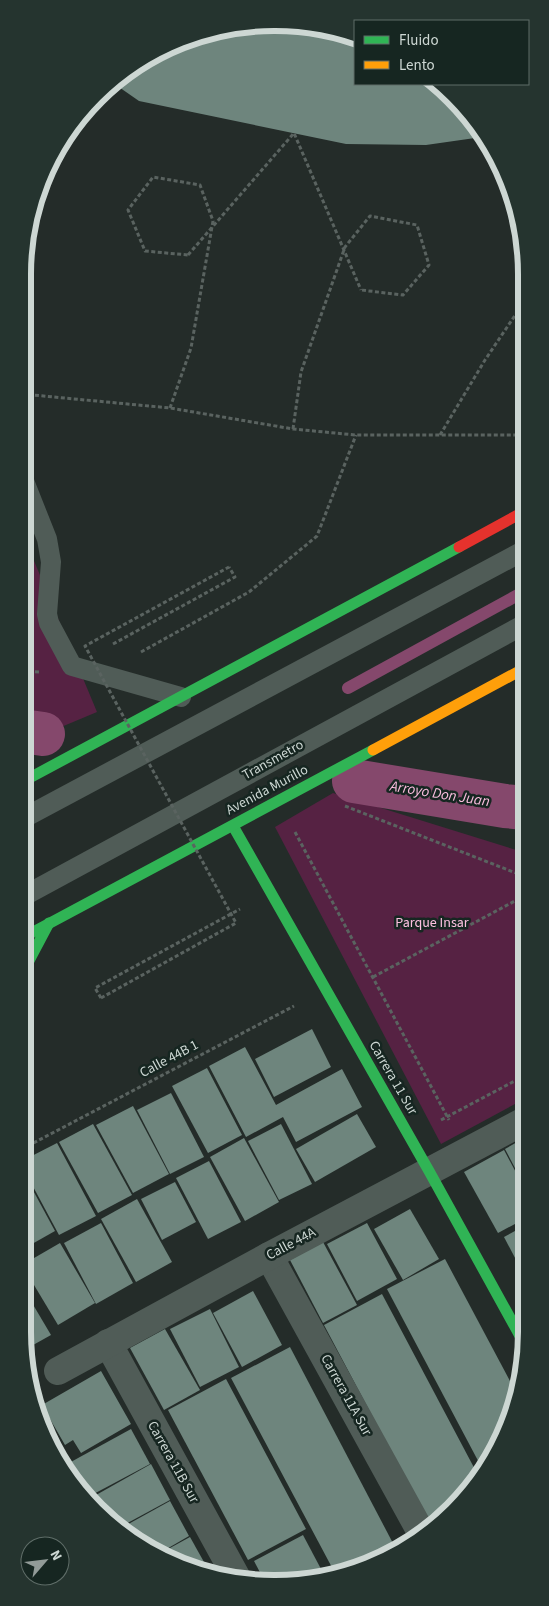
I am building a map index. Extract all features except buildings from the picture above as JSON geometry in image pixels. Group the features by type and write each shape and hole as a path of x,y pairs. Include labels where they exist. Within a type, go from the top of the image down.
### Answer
{"main road":[{"path":"31,777 518,515"},
{"name":"Avenida Murillo","path":"31,933 518,672"},
{"name":"Carrera 11 Sur","path":"233,826 429,1171 518,1332"},
{"path":"31,958 50,923"}],"street":[{"name":"Calle 44A","path":"58,1370 518,1124"},
{"name":"Carrera 11A Sur","path":"270,1256 418,1528"},
{"name":"Carrera 11B Sur","path":"108,1343 233,1571"}],"lane":[{"path":"31,499 47,539 51,562 48,622 72,666 181,697"},
{"path":"31,815 518,554"},
{"name":"Transmetro","path":"31,892 518,628"}],"path":[{"path":"170,408 191,348 213,221 200,185 153,176 128,210 145,251 188,255 294,133 361,290 403,295 429,265 417,225 370,216 345,247 301,372 292,430"},
{"path":"440,435 518,308"},
{"path":"31,395 170,408 292,430 356,435 518,436"},
{"path":"136,654 249,592 317,536 356,435"},
{"path":"107,647 235,577 229,567 85,646 236,923 102,998 95,988 246,905"},
{"path":"72,666 98,652"},
{"path":"301,789 518,874"},
{"path":"278,801 467,1152"},
{"path":"203,873 212,868"},
{"path":"373,977 518,899"},
{"name":"Calle 44B 1","path":"31,1144 326,990"},
{"path":"409,1137 518,1079"}],"green space":[{"path":"31,554 97,712 31,740"},
{"name":"Parque Insar","path":"333,793 518,851 518,1102 441,1144 275,827"}],"waterway":[{"path":"348,688 518,595"},
{"name":"Arroyo Don Juan","path":"31,732 43,734"},
{"name":"Arroyo Don Juan","path":"354,781 518,807"}],"traffic: fast":[{"path":"31,777 459,547"},
{"path":"31,933 373,750"},
{"path":"233,826 429,1171 518,1332"},
{"path":"31,957 49,923"}],"traffic: slow":[{"path":"373,750 518,672"}],"traffic: jam":[{"path":"459,547 518,515"}]}
